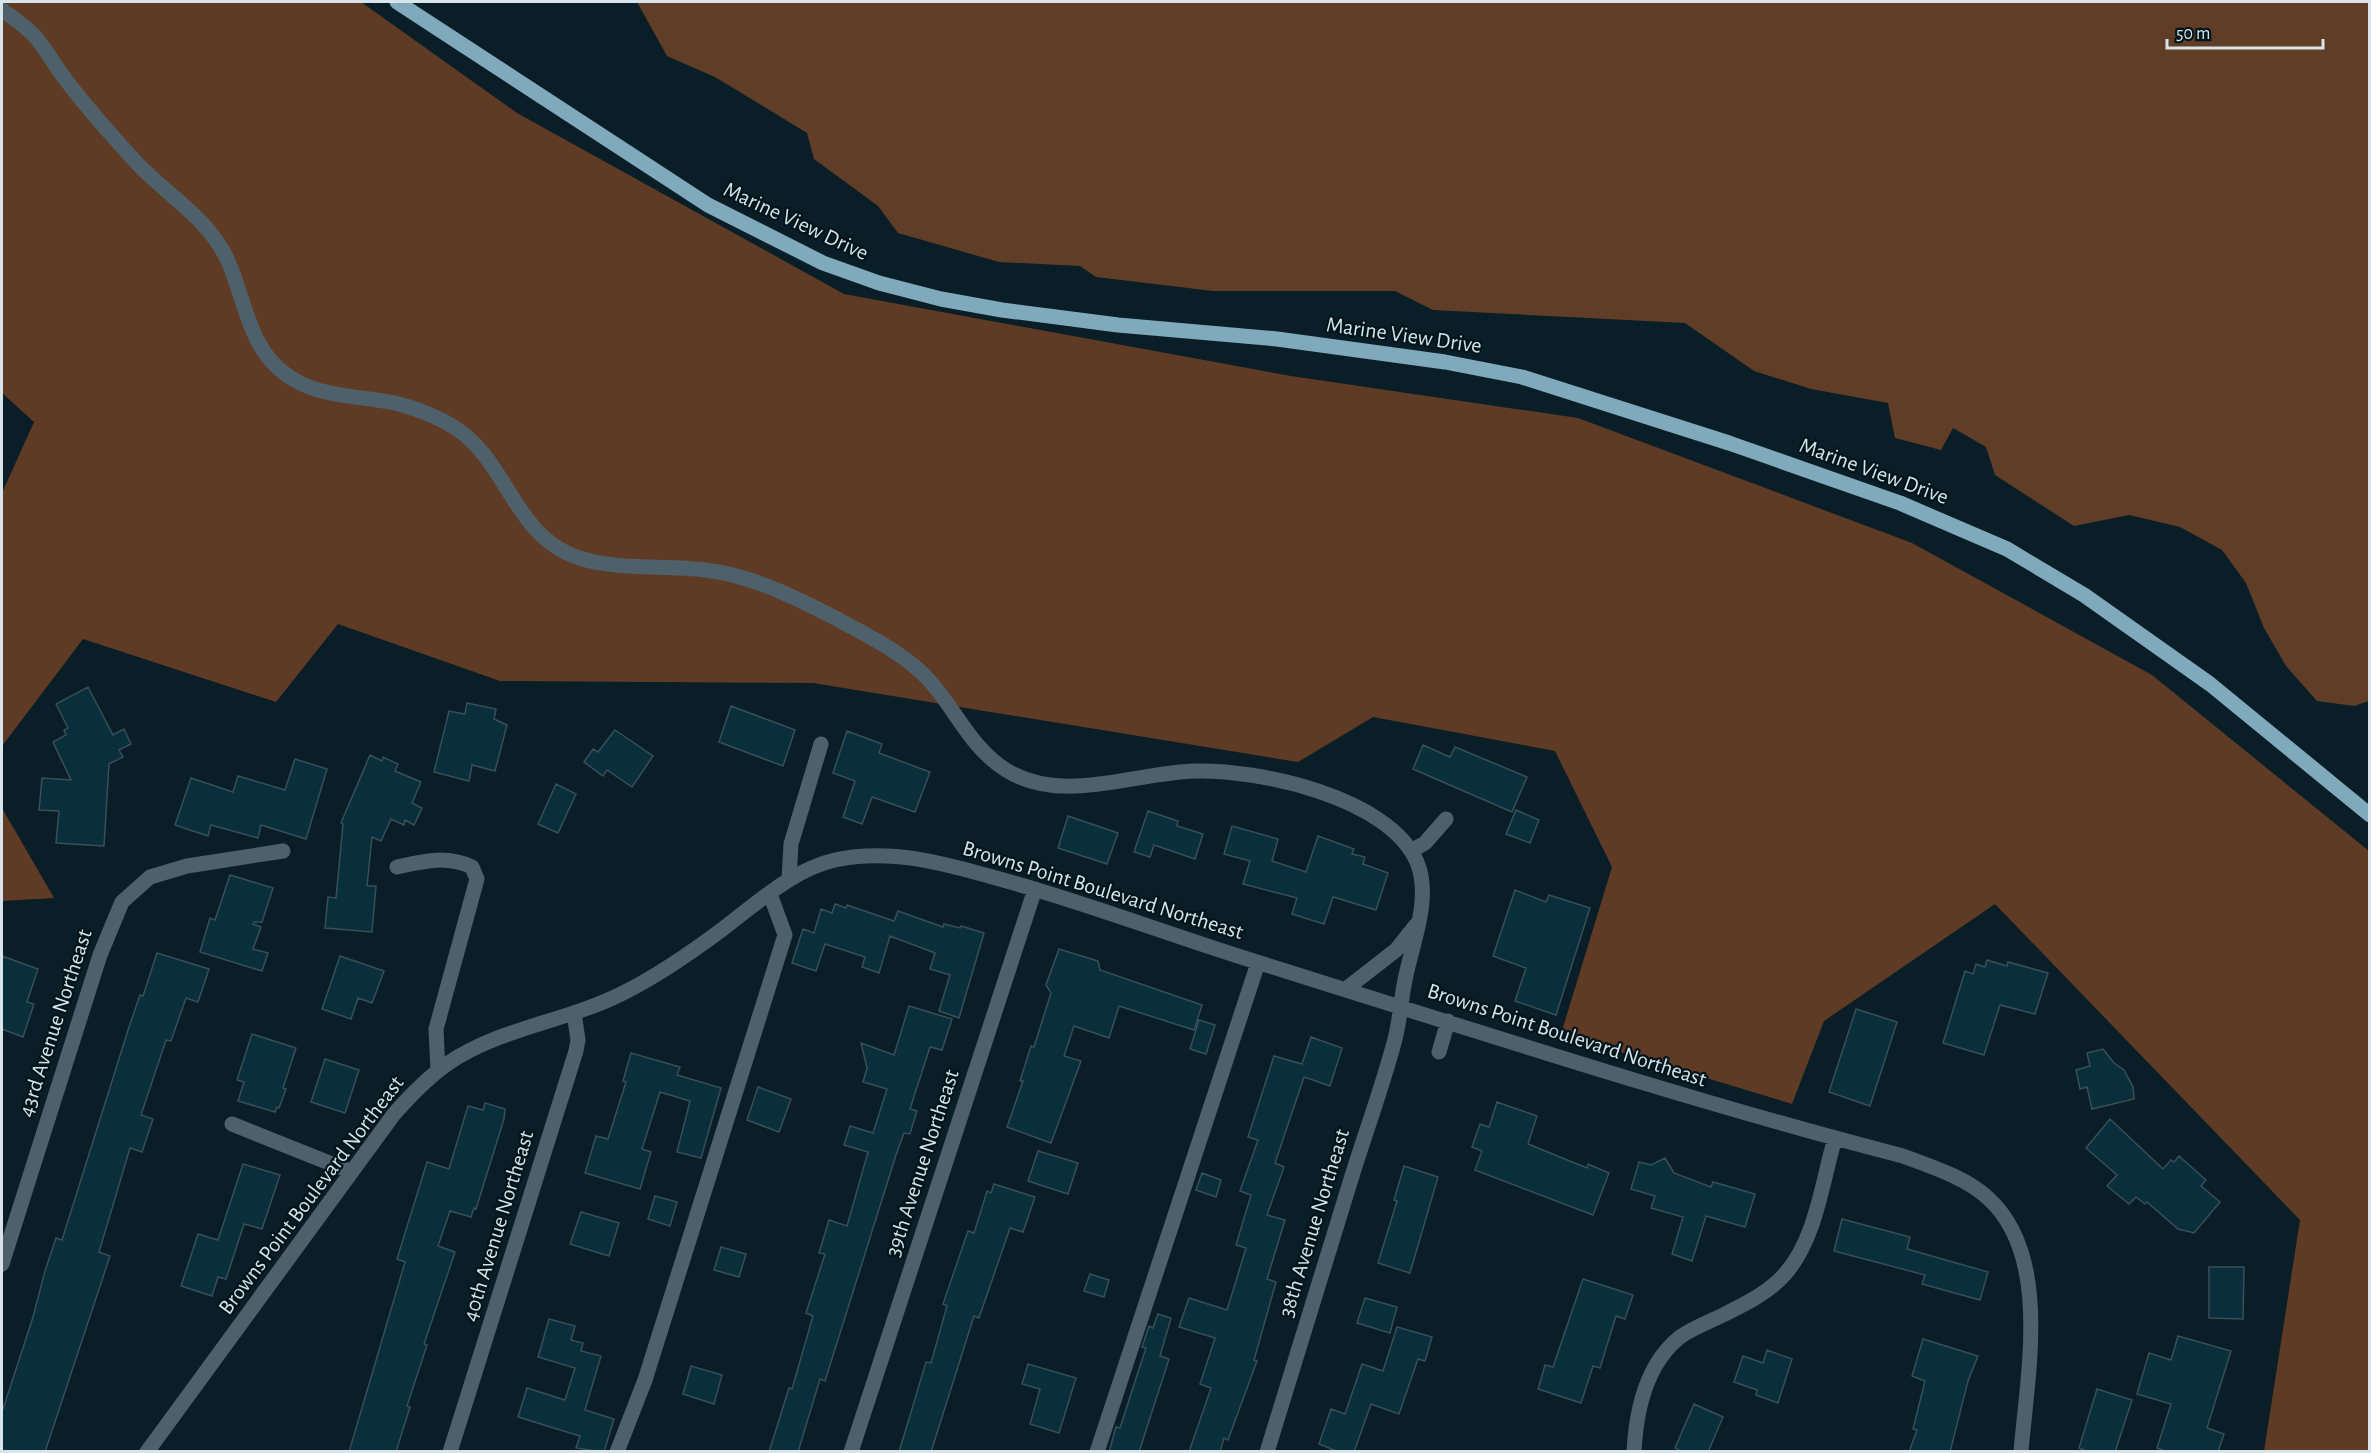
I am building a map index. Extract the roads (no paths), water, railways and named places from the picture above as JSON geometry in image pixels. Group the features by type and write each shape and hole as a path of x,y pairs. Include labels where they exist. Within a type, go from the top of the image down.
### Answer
{"main road":[{"name":"Marine View Drive","path":"397,2 708,205 823,263 879,283 941,299 1002,310 1118,325 1277,339 1445,362 1522,377 1729,442 1900,503 2007,549 2084,596 2210,684 2370,815"}],"street":[{"path":"2,10 35,35 68,83 140,167 201,220 226,256 251,329 267,354 284,374 332,394 400,405 457,429 482,453 530,526 558,549 585,560 633,567 709,570 762,585 837,618 908,660 932,683 971,739 987,756 1010,772 1035,784 1061,787 1160,773 1202,770 1242,774 1305,788 1346,802 1388,825 1411,851 1425,843 1446,819"},
{"path":"789,880 791,844 821,744"},
{"name":"43rd Avenue Northeast","path":"2,1264 111,926 122,902 150,877 187,866 283,851"},
{"name":"38th Avenue Northeast","path":"1267,1452 1394,1043 1422,902 1421,876 1411,851"},
{"name":"Browns Point Boulevard Northeast","path":"147,1452 394,1114 438,1071 474,1048 606,1002 653,977 789,880 829,861 881,855 942,863 1035,888 1258,963 1401,1006 1686,1098 1903,1156 1946,1173 1990,1199 2012,1230 2028,1278 2031,1319 2024,1451"},
{"path":"397,867 434,859 457,860 472,867 477,879 436,1029 438,1071"},
{"name":"39th Avenue Northeast","path":"851,1452 1035,888"},
{"path":"617,1452 645,1380 785,935 770,894"},
{"path":"1346,989 1396,950 1418,923"},
{"path":"1097,1452 1258,963"},
{"name":"40th Avenue Northeast","path":"450,1452 576,1051 578,1040 574,1013"},
{"path":"1440,1052 1448,1021"},
{"path":"232,1124 352,1172"},
{"path":"1634,1452 1635,1424 1647,1382 1659,1360 1681,1337 1763,1293 1787,1272 1807,1235 1835,1138"}]}
